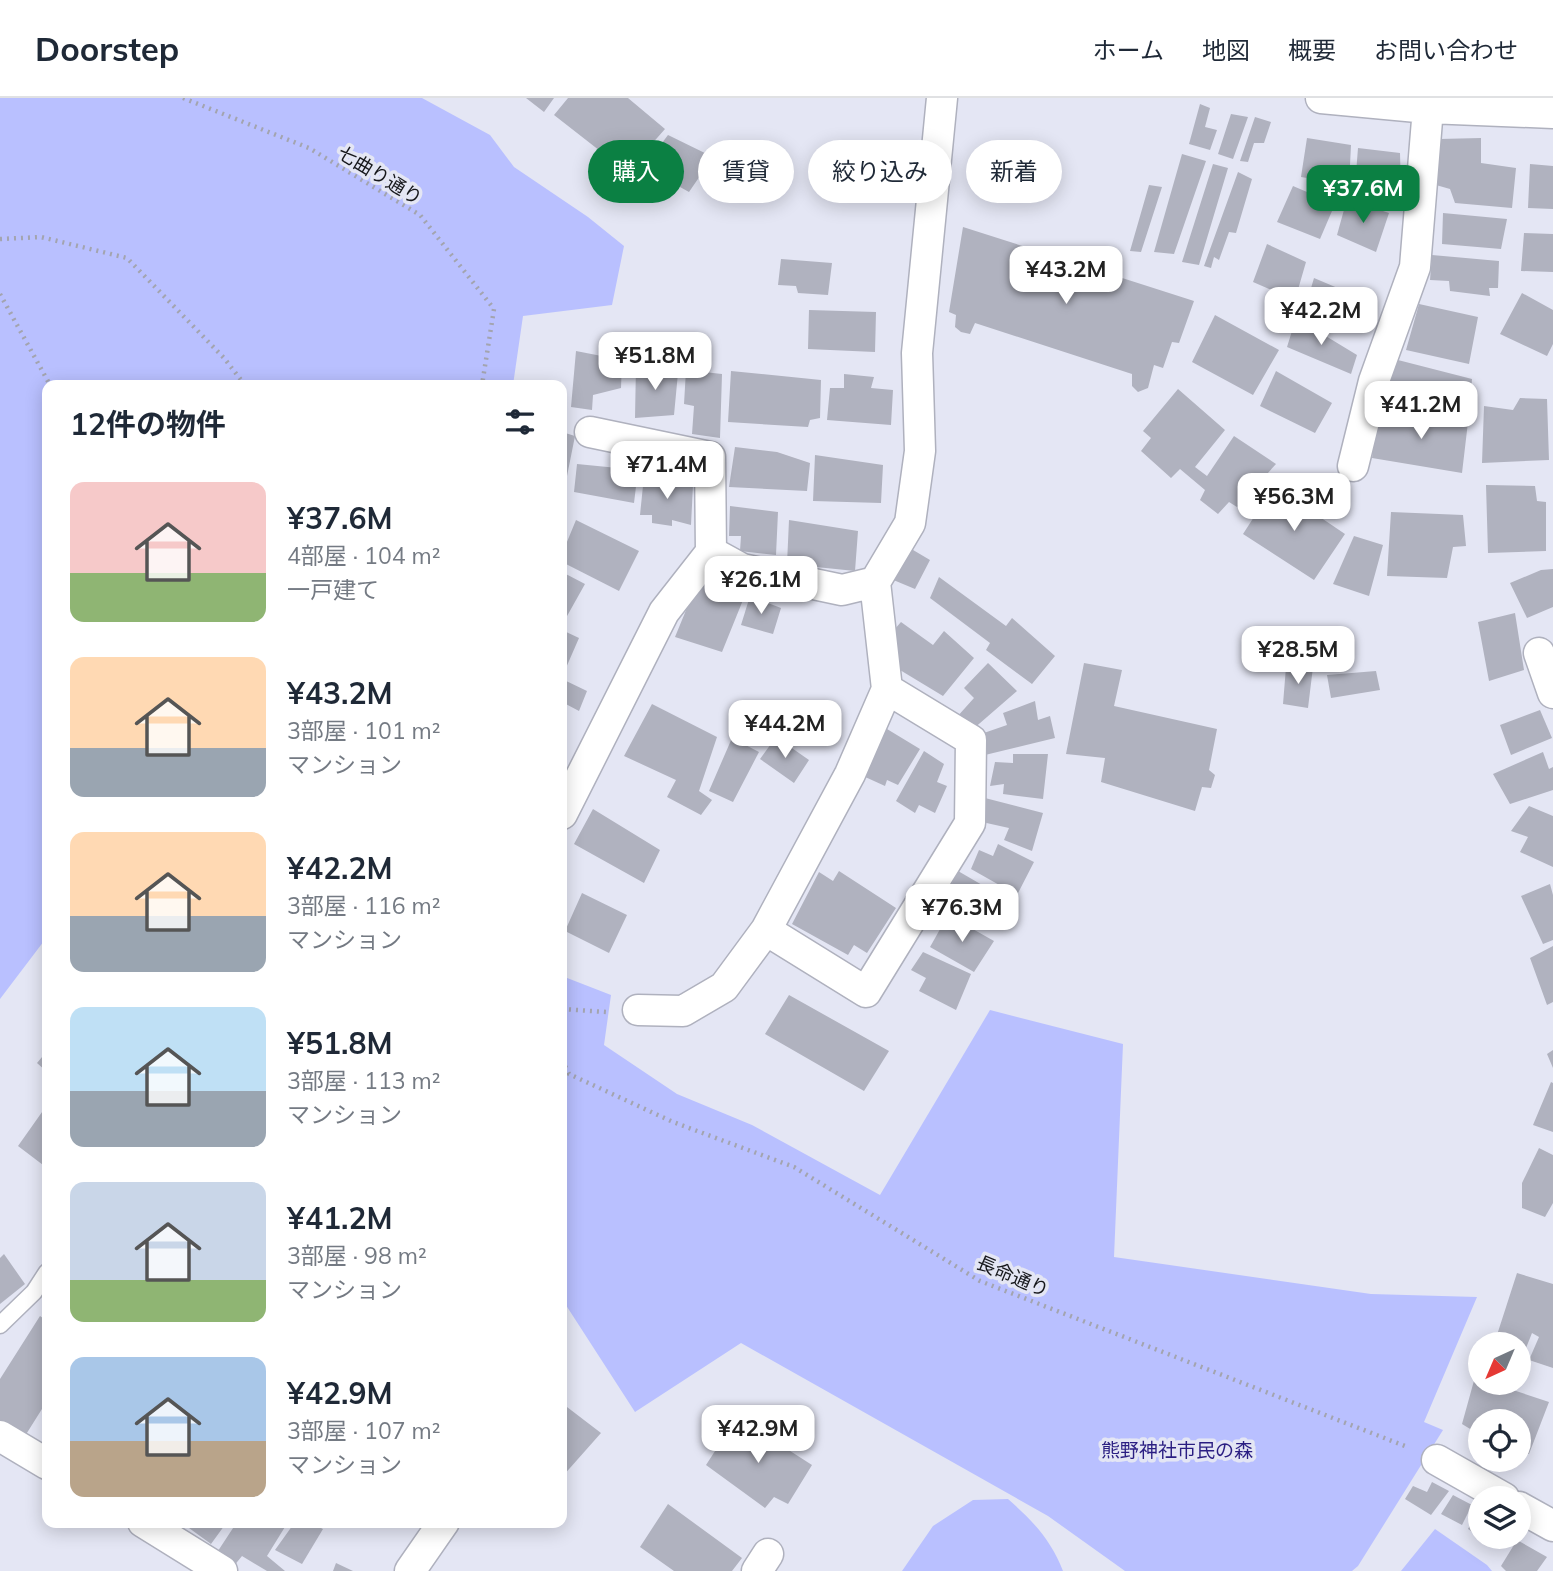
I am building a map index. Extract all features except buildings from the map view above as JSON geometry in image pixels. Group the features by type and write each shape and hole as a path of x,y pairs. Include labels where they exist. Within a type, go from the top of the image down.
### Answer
{"street":[{"path":"638,1010 683,1011 724,987 766,930 850,774 887,689 875,582 910,523 919,463 917,353 942,98"},
{"path":"1321,98 1427,108 1484,104 1553,113"},
{"path":"1353,466 1374,381 1415,267 1427,108"},
{"path":"567,804 664,612 711,552 710,457 590,432"},
{"path":"711,552 742,569 842,590 875,582"},
{"path":"1539,653 1553,693"},
{"path":"766,930 866,992 970,823 971,740 887,689"},
{"path":"0,1436 42,1461"},
{"path":"1437,1460 1483,1486"},
{"path":"1531,1514 1553,1526"},
{"path":"153,1528 222,1571"},
{"path":"410,1571 440,1528"}],"lane":[{"path":"0,1325 34,1292 42,1280"}],"path":[{"name":"七曲り通り","path":"183,98 309,148 420,215 494,309 483,380"},
{"path":"0,239 41,237 127,258 241,380"},
{"path":"0,294 47,380"},
{"path":"567,1010 638,1010"},
{"name":"長命通り","path":"567,1070 569,1074 673,1122 794,1167 980,1281 1356,1426 1437,1460"}],"green space":[{"path":"0,98 422,98 490,135 514,167 588,217 624,246 612,305 523,316 514,380 42,380 42,944 0,999"},
{"name":"熊野神社市民の森","path":"567,978 611,995 604,1045 677,1094 752,1125 880,1195 990,1010 1123,1044 1114,1257 1371,1294 1477,1297 1424,1422 1443,1430 1358,1566 1352,1571 1125,1571 1048,1516 741,1343 635,1412 567,1307"},
{"path":"1008,1499 1040,1532 1063,1571 902,1571 933,1526 973,1500"},
{"path":"1435,1529 1487,1565 1492,1571 1401,1571"}]}
